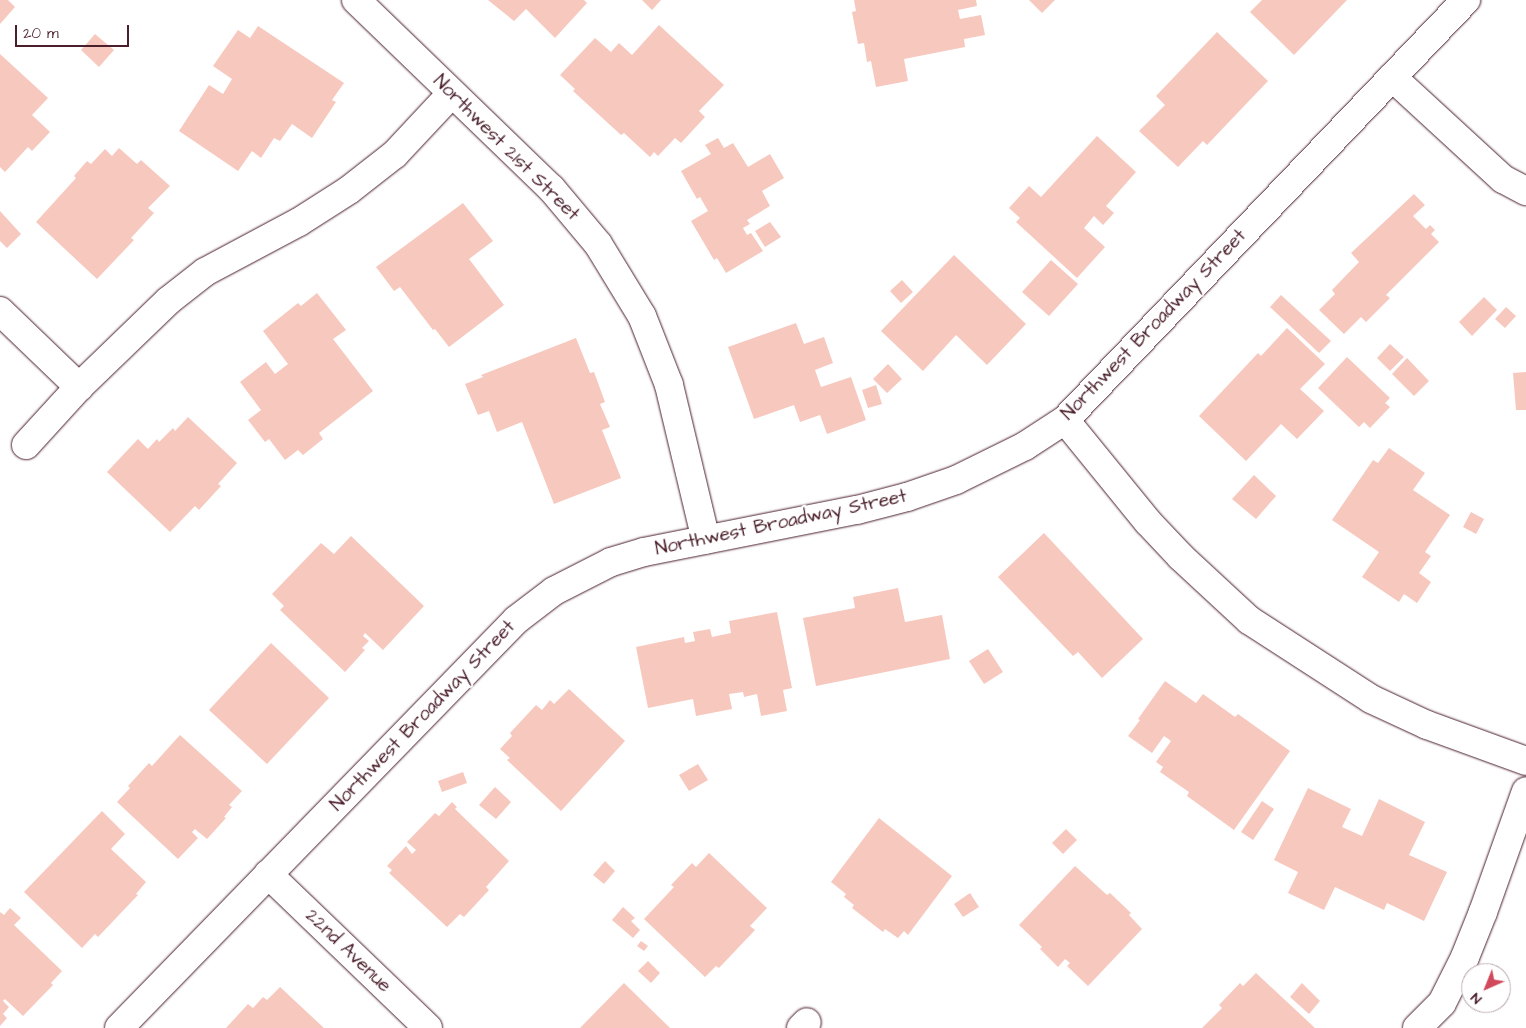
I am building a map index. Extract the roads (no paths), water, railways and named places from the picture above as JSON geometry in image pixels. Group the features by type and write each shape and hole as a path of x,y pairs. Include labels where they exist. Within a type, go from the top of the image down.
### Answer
{"street":[{"name":"Northwest 21st Street","path":"356,0 557,195 598,244 642,316 669,385 706,540"},
{"name":"Northwest Broadway Street","path":"118,1028 516,620 554,591 611,562 644,552 857,510 907,497 956,480 1025,446 1064,420 1466,0"},
{"path":"1392,77 1503,179 1526,191"},
{"path":"26,445 79,387 168,301 206,272 300,222 349,190 395,154 452,93"},
{"path":"0,311 79,387"},
{"path":"1064,420 1148,522 1181,558 1249,620 1371,699 1427,725 1526,761"},
{"path":"1417,1028 1442,1003 1464,957 1483,912 1526,791"},
{"name":"22nd Avenue","path":"268,874 428,1028"}]}
